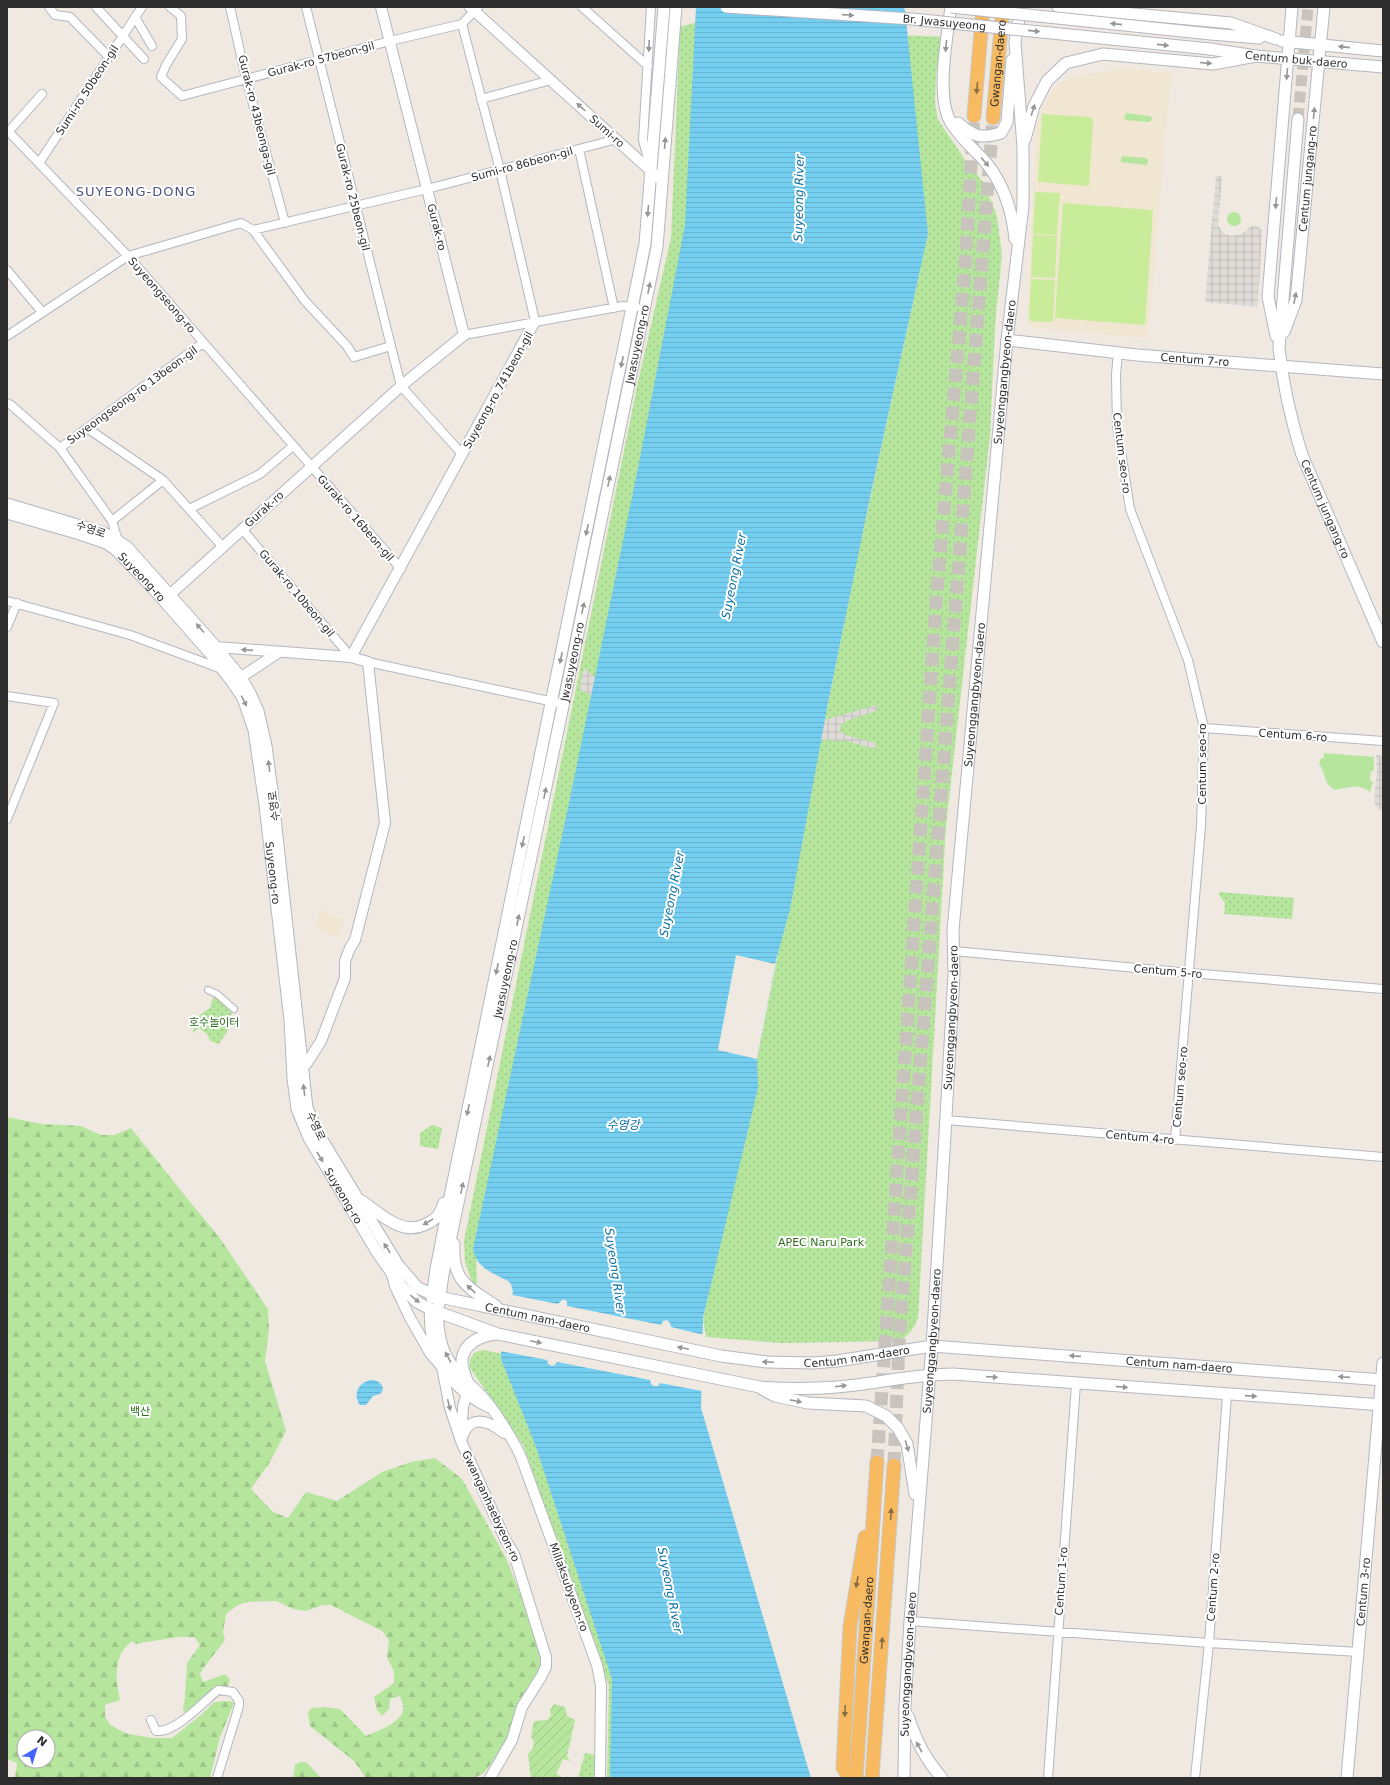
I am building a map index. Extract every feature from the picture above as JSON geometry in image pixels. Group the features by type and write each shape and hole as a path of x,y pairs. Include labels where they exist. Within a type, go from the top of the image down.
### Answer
{"highway":[{"name":"Gwangan-daero","path":"974,116 983,7"},
{"name":"Gwangan-daero","path":"993,118 1003,7"},
{"name":"Gwangan-daero","path":"872,1778 894,1465"},
{"name":"Gwangan-daero","path":"845,1775 850,1626 877,1468 856,1778"}],"main road":[{"name":"Jwasuyeong-ro","path":"436,1296 436,1269 451,1192 551,701 630,324 632,306 645,244 664,7"},
{"name":"Jwasuyeong-ro","path":"434,1310 436,1296 454,1226 657,247 676,7"},
{"name":"Br. Jwasuyeong","path":"726,7 912,19 1210,49"},
{"name":"Br. Jwasuyeong","path":"951,7 1211,34"},
{"name":"Suyeonggangbyeon-daero","path":"951,7 945,56 943,99 950,121 996,176 1005,193 1013,218 1016,258"},
{"path":"943,99 958,123 970,134 986,138 1001,133 1007,122 1010,67 1021,7"},
{"path":"1058,7 1230,23 1276,39"},
{"name":"Centum jungang-ro","path":"1292,7 1289,58 1268,297 1293,424 1302,455 1383,642"},
{"name":"Centum jungang-ro","path":"1279,348 1296,300 1324,7"},
{"name":"Centum buk-daero","path":"1211,34 1276,39 1290,42 1383,51"},
{"path":"1015,42 1023,147"},
{"name":"Centum buk-daero","path":"1210,49 1256,56 1383,67"},
{"path":"1023,147 1034,106 1047,81 1066,63 1102,54 1213,64 1256,56"},
{"name":"Centum jungang-ro","path":"1279,348 1298,119"},
{"name":"Suyeonggangbyeon-daero","path":"904,1778 905,1706 910,1621 932,1346 946,1120 954,974 953,930 1007,340 1023,206 1023,147"},
{"name":"Centum 7-ro","path":"1007,340 1118,352 1383,374"},
{"name":"수영로","path":"7,504 101,532 118,541 138,558 167,597 216,647 237,680 250,693 258,712 266,746 286,907 307,1108 312,1123 381,1239 406,1276 418,1288 436,1296"},
{"name":"Suyeong-ro","path":"7,513 106,543 123,555 167,597 222,669 237,680 247,708 256,742 289,1005 293,1078 297,1109 309,1138 376,1252 401,1286 417,1302 434,1310"},
{"path":"358,1199 395,1224 402,1227 417,1228 429,1223 440,1215 445,1200 451,1192"},
{"path":"454,1226 454,1252 457,1273 480,1297 503,1311"},
{"name":"Centum nam-daero","path":"436,1296 721,1356 767,1362 814,1363 837,1361 932,1346 1382,1380"},
{"name":"Centum nam-daero","path":"434,1310 498,1334 760,1387 784,1389 838,1387 929,1374 953,1374 1381,1405"},
{"path":"468,1390 462,1359 467,1349 475,1340 484,1336 498,1334"},
{"path":"1381,1405 1383,1363"},
{"path":"760,1387 776,1396 808,1403 866,1406 875,1409 886,1416 898,1428 907,1444 918,1512"},
{"name":"Centum 3-ro","path":"1347,1778 1381,1405"},
{"path":"905,1706 916,1740 928,1763 942,1778"}],"street":[{"path":"49,7 55,15 70,17 108,56"},
{"path":"96,7 144,59"},
{"name":"Sumi-ro 50beon-gil","path":"39,163 108,56 142,7"},
{"name":"Gurak-ro 57beon-gil","path":"170,7 181,16 182,39 166,65 161,77 182,96 390,41"},
{"name":"Gurak-ro 43beonga-gil","path":"230,7 246,78 284,223"},
{"name":"Gurak-ro 25beon-gil","path":"306,7 401,386"},
{"name":"Gurak-ro","path":"167,597 401,386 464,335 381,7"},
{"path":"582,7 648,66"},
{"path":"651,7 643,140 651,172"},
{"path":"390,41 462,24 474,8"},
{"name":"Sumi-ro","path":"474,8 662,181"},
{"path":"135,17 152,46"},
{"name":"Suyeong-ro 741beon-gil","path":"351,657 535,321 500,170 462,24"},
{"path":"481,99 552,80"},
{"path":"8,130 42,94"},
{"name":"Suyeongseong-ro","path":"8,130 128,256 311,467"},
{"name":"Sumi-ro 86beon-gil","path":"253,230 427,189 617,139"},
{"path":"579,149 614,308"},
{"path":"7,336 128,256 241,223 253,230 305,301 346,346 354,357 391,346"},
{"path":"7,270 42,312"},
{"path":"464,335 623,306 632,306 645,309"},
{"name":"Suyeongseong-ro 13beon-gil","path":"60,448 204,343"},
{"name":"Centum seo-ro","path":"1118,352 1116,374 1117,426 1130,509 1188,660 1204,728 1201,825 1190,973 1175,1140"},
{"path":"401,386 462,454"},
{"path":"7,403 60,448 112,521 118,541"},
{"path":"87,428 163,480 223,546"},
{"path":"189,509 260,474 293,446"},
{"name":"Gurak-ro 16beon-gil","path":"311,467 401,568"},
{"path":"112,521 163,480"},
{"name":"Gurak-ro 10beon-gil","path":"242,529 351,657"},
{"path":"7,601 130,635 222,669"},
{"path":"7,627 16,604"},
{"path":"216,647 351,657 368,662 563,704"},
{"path":"237,680 278,652"},
{"path":"293,1078 314,1054 345,978 345,961 355,940 385,823 368,662"},
{"path":"7,696 54,703 10,803 7,818"},
{"name":"Centum 6-ro","path":"1204,728 1383,741"},
{"name":"Centum 5-ro","path":"954,951 1383,989"},
{"path":"208,990 217,994 234,1009"},
{"name":"Centum 4-ro","path":"946,1120 1383,1157"},
{"path":"392,1274 395,1286 409,1316 430,1352 442,1367 450,1408 461,1441"},
{"name":"Millaksubyeon-ro","path":"434,1310 430,1324 432,1341 442,1367 468,1390 482,1396 515,1443 597,1665 600,1685 600,1778"},
{"name":"Millaksubyeon-ro","path":"434,1310 444,1351 468,1390"},
{"name":"Centum 1-ro","path":"1048,1778 1076,1384"},
{"name":"Gwanganhaebyeon-ro","path":"468,1390 463,1407 461,1441 505,1539 514,1554 546,1657 546,1667 544,1672 522,1707 512,1740 490,1778"},
{"name":"Centum 2-ro","path":"1195,1778 1209,1643 1227,1395"},
{"path":"461,1441 463,1431 469,1424 477,1421 494,1426 515,1443"},
{"path":"910,1621 1209,1643 1359,1652"},
{"path":"151,1720 156,1731 163,1732 182,1722 218,1690 234,1692 239,1701 239,1706 217,1778"}],"shaded area":[{"path":"1127,69 1171,73 1148,338 1035,328 1027,324 1036,125 1048,97 1056,86 1066,79 1074,76"},
{"path":"1216,176 1222,176 1218,225 1223,233 1232,236 1242,234 1251,226 1256,225 1262,230 1258,307 1205,302"},
{"path":"584,668 606,687 810,724 877,705 878,710 846,721 840,728 841,732 846,735 876,743 874,749 848,741 833,741 832,739 810,742 618,709 579,689"},
{"path":"1376,755 1383,756 1383,812 1375,805 1374,801 1377,770"},
{"path":"320,910 344,920 338,937 319,929 316,922"}],"green space":[{"path":"708,19 691,238 476,1250 477,1284 472,1282 465,1262 464,1241 638,382 671,238 680,27"},
{"name":"APEC Naru Park","path":"902,35 942,37 936,74 935,103 938,120 968,164 983,182 997,216 1002,255 995,325 990,436 946,826 918,1318 911,1331 899,1341 781,1343 706,1337 703,1320 859,549 928,234"},
{"path":"1126,113 1152,117 1151,121 1149,122 1126,120 1124,118"},
{"path":"1042,114 1090,117 1093,121 1089,186 1038,182"},
{"path":"1123,156 1146,158 1148,163 1146,165 1121,162 1121,158"},
{"path":"1035,192 1060,193 1057,235 1033,234"},
{"path":"1063,203 1153,210 1145,325 1055,318"},
{"path":"1231,212 1237,212 1241,216 1241,222 1237,226 1231,226 1227,222 1227,216"},
{"path":"1033,235 1057,236 1055,278 1031,277"},
{"path":"1031,279 1055,280 1053,322 1029,321"},
{"path":"1324,753 1374,757 1374,771 1371,771 1370,780 1373,782 1370,792 1364,788 1358,787 1335,789 1329,786 1319,764 1321,758 1324,758"},
{"path":"1219,892 1294,898 1292,919 1224,914 1225,903 1219,895"},
{"name":"호수놀이터","path":"217,994 234,1009 228,1021 228,1030 219,1044 210,1041 207,1034 199,1028 193,1033 194,1022 201,1014 210,1008 212,1000"},
{"name":"백산","path":"7,1117 42,1124 81,1126 101,1135 115,1135 131,1128 219,1237 268,1309 269,1329 265,1361 286,1431 270,1462 251,1489 273,1512 288,1518 306,1492 337,1501 382,1472 411,1462 435,1458 462,1479 506,1558 536,1634 543,1661 534,1682 517,1703 505,1744 484,1773 474,1778 366,1778 354,1761 310,1726 308,1713 311,1708 324,1707 340,1709 366,1736 389,1726 399,1718 402,1714 403,1707 400,1696 390,1699 389,1709 382,1716 377,1710 374,1697 394,1683 394,1672 387,1657 389,1640 382,1631 331,1605 323,1605 306,1611 293,1609 276,1601 247,1602 238,1605 226,1614 223,1633 225,1640 200,1674 203,1682 225,1674 230,1680 228,1686 193,1707 186,1714 183,1710 187,1663 200,1645 194,1637 178,1637 135,1644 133,1641 126,1646 122,1652 117,1668 117,1684 120,1700 105,1705 105,1716 110,1725 125,1733 152,1738 172,1738 201,1715 214,1702 230,1701 234,1703 220,1737 210,1778 15,1778 16,1769 56,1769 56,1729 16,1729 16,1763 7,1759"},
{"path":"432,1125 442,1128 438,1149 420,1146 420,1133"},
{"path":"484,1350 511,1356 622,1678 621,1778 607,1778 609,1686 523,1445 470,1368 472,1355"},
{"path":"554,1704 565,1707 567,1716 575,1720 567,1756 570,1761 563,1759 556,1774 561,1776 561,1778 531,1778 528,1754 533,1748 534,1741 531,1737 534,1721 547,1720 551,1716 550,1710"},
{"path":"585,1753 595,1755 595,1778 578,1778"},
{"path":"300,1762 306,1762 321,1778 293,1778 295,1765"}],"water":[{"name":"수영강","path":"696,7 903,7 905,10 928,234 869,502 828,703 790,909 775,964 757,1059 758,1088 703,1318 701,1408 811,1778 610,1778 612,1679 536,1447 501,1359 501,1352 513,1292 511,1284 481,1265 475,1256 473,1249 569,803 639,463 685,225"},
{"path":"371,1380 379,1382 382,1385 383,1390 380,1394 373,1396 366,1405 360,1405 357,1397 358,1389 363,1383"}],"pier":[{"path":"736,955 775,964 757,1059 718,1050"},
{"path":"512,1295 558,1304 563,1299 567,1301 567,1306 661,1325 663,1321 667,1320 671,1327 704,1335 702,1391 660,1383 658,1386 654,1386 651,1384 650,1380 557,1362 552,1366 548,1364 547,1360 500,1351"}],"tunnel":[{"path":"1298,119 1308,7"},
{"path":"877,1462 937,590 965,268 974,116"},
{"path":"894,1465 899,1341 993,118"}],"district":[{"name":"SUYEONG-DONG","path":"136,191"}],"water label":[{"name":"Suyeong River","path":"799,198"},
{"name":"Suyeong River","path":"734,576"},
{"name":"Suyeong River","path":"672,894"},
{"name":"Suyeong River","path":"615,1271"},
{"name":"Suyeong River","path":"670,1590"}]}
